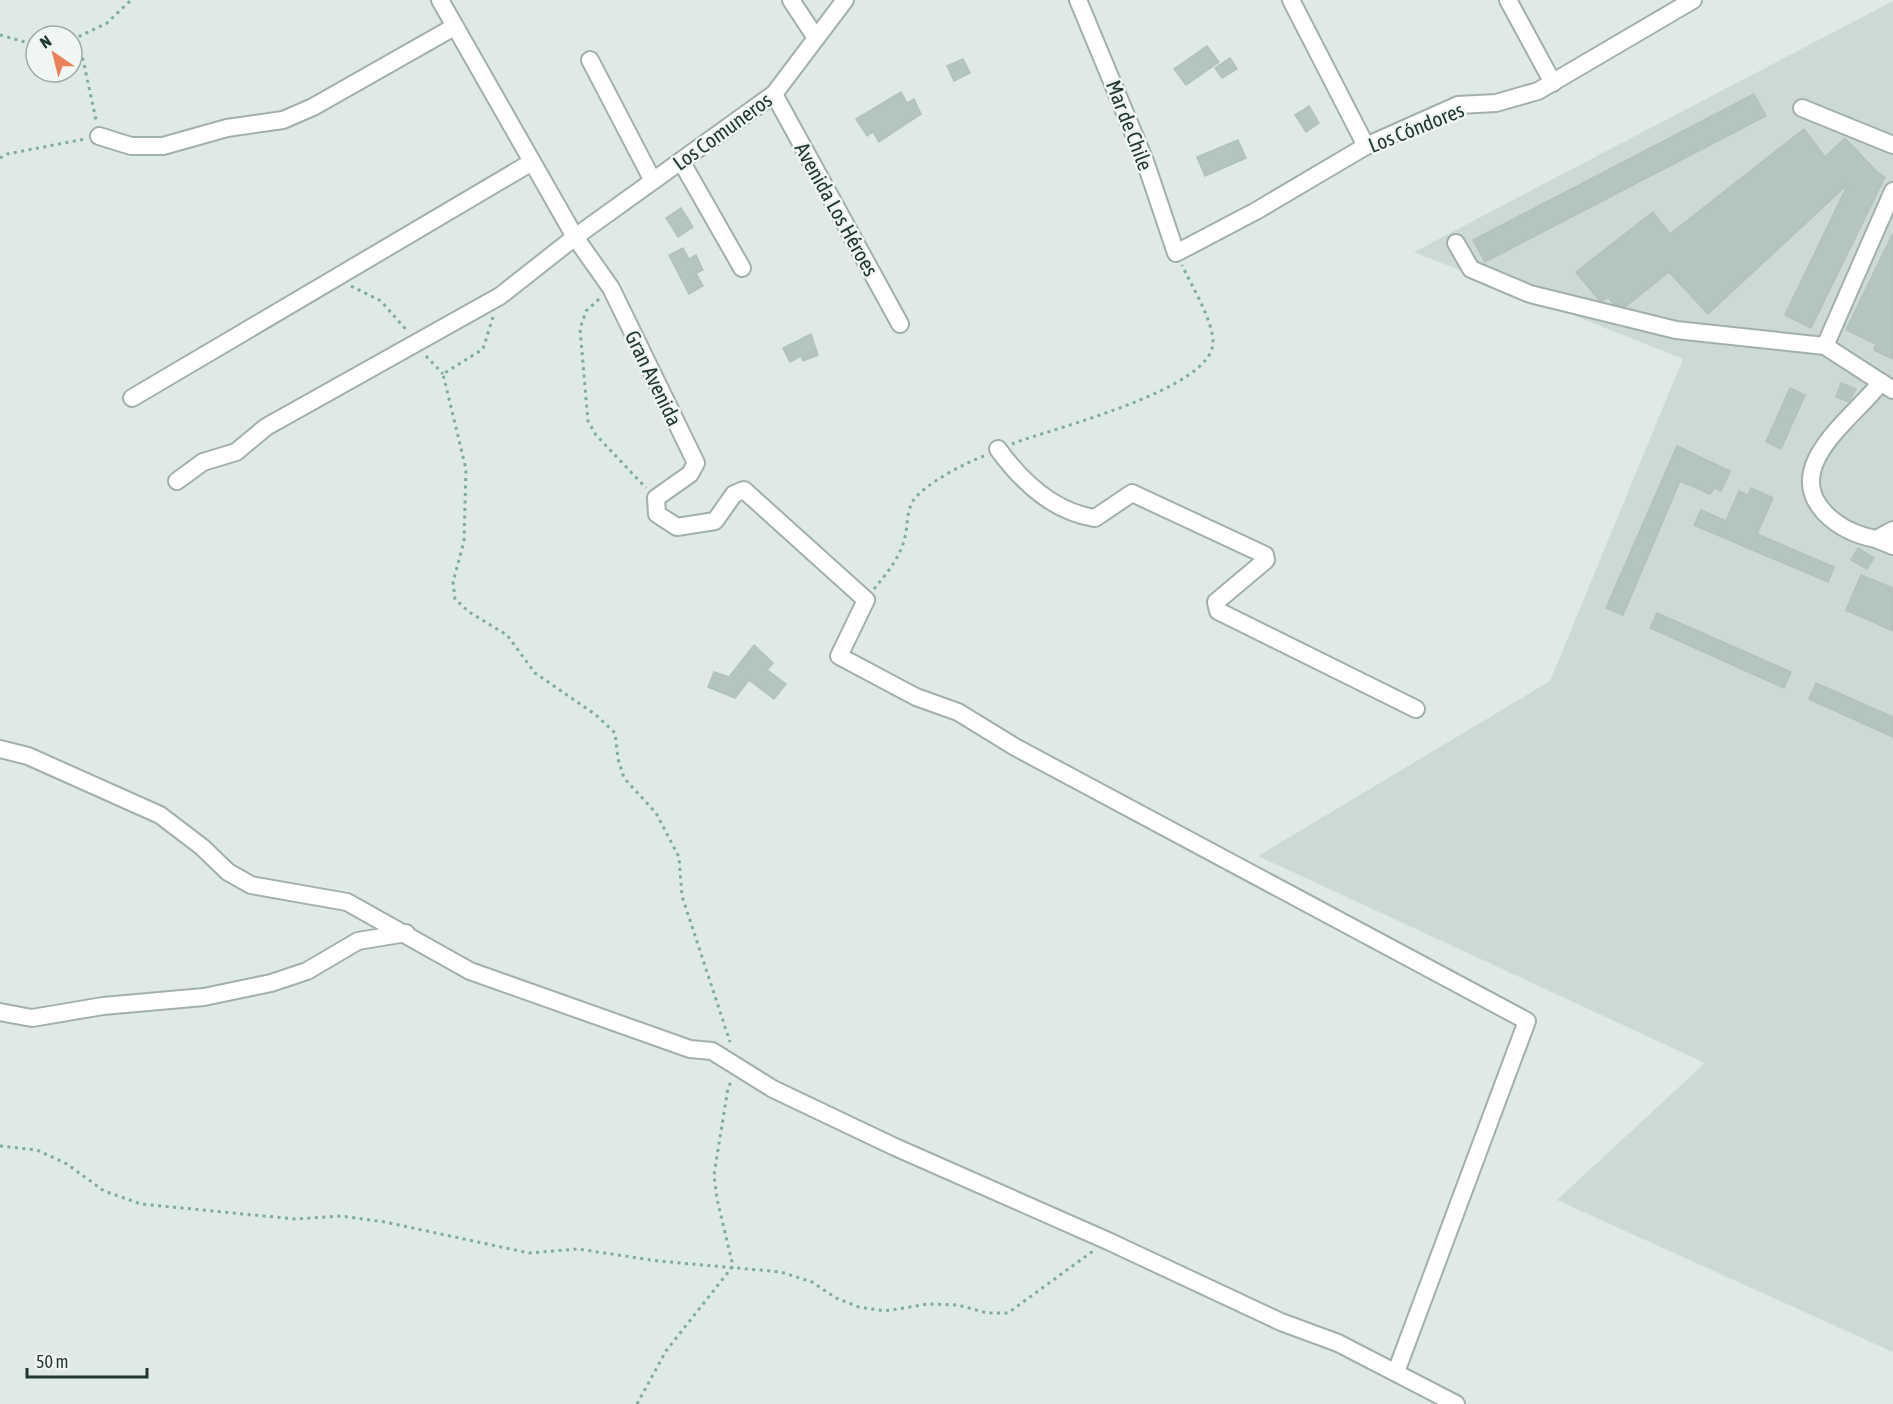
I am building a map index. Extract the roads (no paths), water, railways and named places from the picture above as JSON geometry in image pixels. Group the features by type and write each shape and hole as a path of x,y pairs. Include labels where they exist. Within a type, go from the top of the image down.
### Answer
{"street":[{"name":"Gran Avenida","path":"440,0 575,237 611,288 696,463 690,474 656,498 657,514 677,527 715,520 734,494 744,490 866,600 839,656 916,697 958,712 1015,747 1527,1021 1396,1372"},
{"path":"791,0 816,38"},
{"name":"Los Comuneros","path":"177,481 203,462 237,452 266,427 500,296 575,237 774,94 845,0"},
{"name":"Mar de Chile","path":"1078,0 1145,161 1176,253"},
{"path":"1291,0 1366,146"},
{"path":"1508,0 1553,83"},
{"name":"Los Cóndores","path":"1176,253 1256,212 1366,146 1458,105 1496,103 1538,91 1693,0"},
{"path":"99,136 131,146 163,146 227,128 282,120 313,107 454,27"},
{"path":"590,60 653,181"},
{"name":"Avenida Los Héroes","path":"774,94 900,324"},
{"path":"1802,108 1893,145"},
{"path":"681,161 742,268"},
{"path":"132,398 532,162"},
{"path":"1826,346 1893,191"},
{"path":"1456,243 1471,269 1530,294 1676,330 1826,346 1887,386 1822,447 1813,468 1812,496 1829,518 1851,532 1876,538 1893,546"},
{"path":"998,449 1015,472 1041,496 1084,517 1095,518 1132,493 1265,555 1266,560 1216,602 1218,611 1416,709"},
{"path":"1876,538 1893,530"},
{"path":"0,749 28,756 160,815 202,847 228,873 251,885 347,902 406,933 470,971 690,1049 712,1051 738,1070 773,1089 895,1147 1108,1241 1281,1322 1338,1343 1456,1404"},
{"path":"0,1012 32,1018 104,1006 204,997 271,983 307,971 358,941 406,933"}]}
